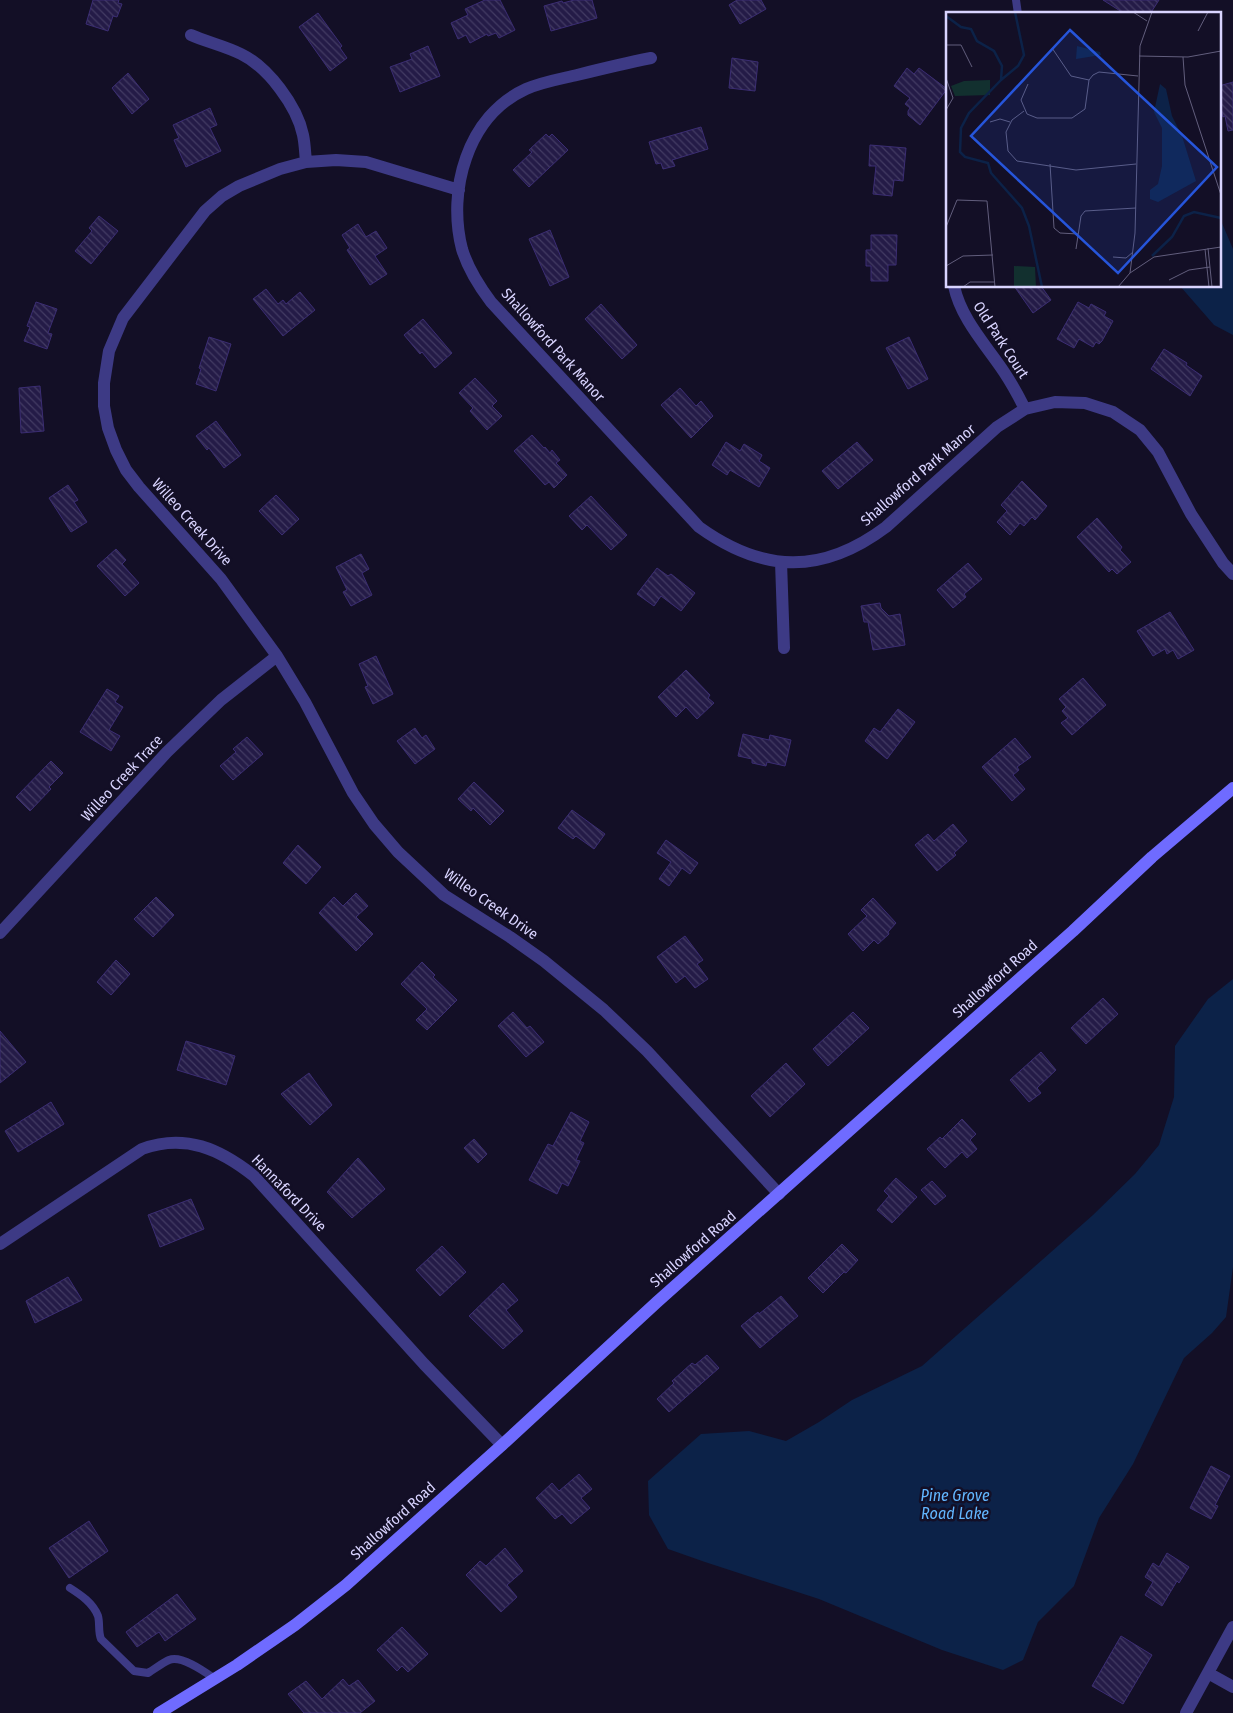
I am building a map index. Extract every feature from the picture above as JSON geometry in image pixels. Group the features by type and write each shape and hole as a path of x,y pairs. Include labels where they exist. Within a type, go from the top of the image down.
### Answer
{"street":[{"path":"191,35 242,54 262,68 275,82 300,126 303,134 306,162"},
{"path":"459,190 463,164 474,138 488,117 509,99 524,90 543,83 651,58"},
{"name":"Willeo Creek Drive","path":"459,190 366,162 336,160 306,162 280,169 238,186 222,196 205,211 124,318 110,351 104,383 104,406 108,428 126,470 139,488 221,579 277,656 305,702 353,793 374,824 398,852 444,894 544,961 604,1010 647,1051 779,1194"},
{"name":"Shallowford Park Manor","path":"459,190 458,220 462,250 474,278 491,302 699,527 719,542 739,552 781,562 806,562 848,551 868,541 886,527 997,427 1025,410 1055,402 1085,403 1113,412 1140,430 1158,452 1190,514 1233,574"},
{"name":"Old Park Court","path":"954,288 956,298 964,315 1006,374 1025,410"},
{"path":"781,562 784,648"},
{"name":"Willeo Creek Trace","path":"0,933 167,752 221,700 277,656"},
{"name":"Shallowford Road","path":"159,1713 215,1680 295,1624 346,1585 657,1302 1152,857 1233,788"},
{"name":"Hannaford Drive","path":"2,1239 142,1149 158,1143 179,1142 215,1150 235,1161 254,1176 424,1364 502,1445"},
{"path":"1186,1713 1233,1627"},
{"path":"1208,1673 1233,1687"}],"lane":[{"path":"70,1588 87,1599 98,1615 101,1639 134,1671 148,1673 168,1660 175,1659 198,1667 215,1680"}],"water":[{"path":"1220,218 1233,249 1233,335 1214,325 1182,288 1220,288"},
{"name":"Pine Grove Road Lake","path":"1233,979 1233,1267 1226,1317 1212,1333 1184,1358 1133,1464 1099,1518 1074,1586 1038,1622 1023,1660 1003,1670 942,1650 819,1599 668,1549 649,1515 648,1481 701,1434 749,1431 786,1441 852,1400 922,1366 1093,1215 1135,1174 1159,1145 1174,1097 1175,1046 1208,999"}],"building":[{"path":"93,0 119,0 118,3 122,4 117,17 113,16 108,31 86,24"},
{"path":"485,0 500,0 515,30 499,38 496,33 488,36 487,34 470,43 466,35 458,39 451,23 468,15 465,9"},
{"path":"574,0 592,0 597,18 551,31 544,6"},
{"path":"737,0 761,0 766,9 740,24 729,5"},
{"path":"1103,0 1159,0 1151,12 1122,12"},
{"path":"318,13 342,46 340,48 347,58 330,71 299,27"},
{"path":"428,46 440,76 400,92 390,67 412,59 410,54"},
{"path":"732,58 758,62 755,91 729,88"},
{"path":"907,68 914,74 919,68 946,88 946,90 920,125 908,115 910,108 905,104 910,98 894,86"},
{"path":"128,73 149,99 132,114 112,88"},
{"path":"1233,82 1233,130 1228,131 1225,116 1223,117 1220,105 1220,86"},
{"path":"210,108 217,125 210,128 221,151 186,167 174,140 179,138 173,125"},
{"path":"701,127 708,149 672,160 675,166 663,169 661,163 656,164 649,142"},
{"path":"546,134 549,137 552,134 568,150 529,187 513,170 532,152 529,150"},
{"path":"870,145 906,148 903,181 894,180 892,196 873,194 876,166 869,166"},
{"path":"99,216 118,231 91,264 75,251 92,231 89,228"},
{"path":"358,224 366,237 376,231 387,248 375,256 387,274 370,285 347,250 350,248 342,235"},
{"path":"550,230 569,277 550,286 529,239"},
{"path":"871,235 897,235 896,265 888,265 888,281 871,281 871,266 866,266 866,250 871,250"},
{"path":"1015,288 1042,288 1051,300 1033,313"},
{"path":"266,289 278,304 283,300 286,304 300,292 315,310 283,336 253,299"},
{"path":"36,302 57,309 48,333 52,334 47,349 24,341 30,327 27,326"},
{"path":"1078,302 1089,308 1091,304 1106,312 1104,316 1113,321 1102,341 1099,344 1096,342 1093,347 1079,339 1074,348 1057,339"},
{"path":"601,304 637,345 622,359 585,319"},
{"path":"423,319 452,353 435,368 404,335"},
{"path":"209,337 231,344 216,391 196,384"},
{"path":"909,337 928,379 908,389 886,348"},
{"path":"1164,349 1187,363 1186,365 1202,376 1190,396 1151,369"},
{"path":"475,378 497,401 492,406 502,416 487,430 470,411 473,408 459,393"},
{"path":"40,386 44,431 21,433 19,388"},
{"path":"680,388 696,406 701,401 713,416 691,438 661,405"},
{"path":"216,421 241,455 224,468 209,448 207,450 196,436"},
{"path":"532,435 550,453 552,450 560,460 556,463 567,475 554,488 549,482 545,485 514,451"},
{"path":"726,442 740,451 744,444 762,455 759,461 770,468 759,487 730,470 727,475 712,465"},
{"path":"857,442 873,460 838,489 822,471"},
{"path":"1022,481 1047,506 1035,520 1032,517 1024,526 1020,523 1010,535 997,522 1007,511 1001,505"},
{"path":"68,485 78,500 74,502 87,522 71,532 49,498"},
{"path":"276,495 299,519 282,535 259,511"},
{"path":"591,496 627,535 611,550 587,525 582,530 569,516"},
{"path":"1097,518 1122,547 1120,550 1131,562 1117,574 1112,569 1109,572 1077,537"},
{"path":"116,549 126,560 122,564 139,583 125,596 97,566"},
{"path":"361,554 369,569 362,573 372,595 351,606 343,592 347,590 336,567"},
{"path":"968,563 982,579 964,594 966,597 953,608 937,590"},
{"path":"657,568 668,576 671,574 695,593 681,611 661,596 654,606 637,594"},
{"path":"880,603 881,608 889,616 900,614 905,645 873,650 868,622 864,622 861,606"},
{"path":"1170,612 1194,650 1178,659 1173,650 1167,654 1165,649 1153,656 1137,631"},
{"path":"376,656 393,694 373,704 365,687 368,686 359,664"},
{"path":"686,670 710,695 708,698 714,703 697,719 686,707 676,717 658,697"},
{"path":"1083,678 1106,705 1072,735 1061,723 1068,718 1062,711 1066,707 1059,699"},
{"path":"107,689 119,696 115,702 123,707 109,730 120,736 111,751 80,732"},
{"path":"898,709 915,722 887,759 865,741 874,728 880,732"},
{"path":"415,728 422,738 426,735 435,749 415,764 397,741"},
{"path":"743,734 769,740 770,735 791,740 785,766 767,762 766,766 752,763 752,759 738,756"},
{"path":"247,737 263,754 233,780 220,766 236,752 233,749"},
{"path":"1015,738 1031,757 1017,767 1019,770 1013,775 1025,789 1012,801 982,767"},
{"path":"51,761 63,773 30,811 16,797"},
{"path":"474,782 504,811 490,825 473,808 471,811 458,799"},
{"path":"572,810 605,834 594,849 576,836 573,839 558,828"},
{"path":"953,824 967,841 954,853 956,855 937,871 915,845 928,834 934,841"},
{"path":"666,840 698,863 690,874 682,868 669,886 659,879 671,862 657,853"},
{"path":"298,845 321,867 306,884 283,863"},
{"path":"356,893 368,906 356,917 373,934 356,951 319,913 334,897 343,906"},
{"path":"156,897 174,915 153,937 134,919"},
{"path":"873,898 896,923 888,932 889,934 878,944 874,940 863,951 848,934 867,916 861,910"},
{"path":"685,936 703,960 697,964 708,979 695,988 685,976 676,983 657,957"},
{"path":"116,960 130,974 111,995 97,982"},
{"path":"422,962 435,975 433,977 457,1000 427,1030 416,1020 427,1009 401,984"},
{"path":"1103,998 1118,1014 1086,1044 1071,1028"},
{"path":"513,1012 527,1028 530,1026 544,1042 526,1057 498,1026"},
{"path":"853,1012 869,1028 828,1066 813,1049"},
{"path":"0,1031 26,1062 0,1083"},
{"path":"186,1041 235,1056 226,1085 177,1070"},
{"path":"1041,1052 1056,1070 1037,1088 1041,1093 1029,1102 1010,1080"},
{"path":"786,1063 805,1084 770,1117 751,1096"},
{"path":"309,1073 332,1105 310,1125 281,1094"},
{"path":"51,1102 64,1124 18,1152 5,1131"},
{"path":"571,1112 589,1122 580,1141 584,1143 576,1160 580,1161 568,1186 562,1183 557,1194 529,1180 548,1144 553,1146"},
{"path":"962,1119 976,1134 970,1140 977,1149 967,1158 962,1152 945,1168 927,1149 940,1137 942,1139"},
{"path":"474,1139 487,1154 478,1163 464,1148"},
{"path":"358,1158 385,1189 352,1218 327,1192"},
{"path":"896,1178 917,1197 892,1223 877,1210 889,1196 884,1191"},
{"path":"932,1181 946,1196 935,1205 921,1190"},
{"path":"191,1199 204,1229 160,1247 148,1215"},
{"path":"842,1244 858,1260 823,1293 808,1278"},
{"path":"442,1246 466,1272 440,1296 416,1270"},
{"path":"68,1277 82,1300 35,1323 26,1301"},
{"path":"503,1283 518,1300 506,1310 523,1331 503,1349 469,1316"},
{"path":"781,1296 798,1316 760,1348 741,1326"},
{"path":"707,1355 719,1368 669,1412 657,1399 674,1383 672,1381 692,1363 695,1365"},
{"path":"1211,1466 1230,1476 1215,1505 1218,1506 1211,1519 1190,1508"},
{"path":"579,1474 592,1489 581,1498 590,1508 571,1524 562,1514 555,1519 536,1498 552,1483 559,1491"},
{"path":"89,1521 108,1551 69,1578 49,1548"},
{"path":"505,1548 523,1571 507,1585 517,1597 501,1612 466,1575 480,1561 486,1566"},
{"path":"1167,1553 1189,1567 1179,1583 1177,1581 1162,1606 1145,1595 1153,1582 1145,1577 1153,1563 1159,1567"},
{"path":"177,1594 196,1619 165,1641 159,1632 137,1647 126,1632"},
{"path":"402,1627 428,1654 408,1672 402,1666 397,1671 377,1650"},
{"path":"1121,1636 1152,1655 1123,1704 1092,1686"},
{"path":"343,1679 349,1686 358,1680 375,1701 360,1713 304,1713 288,1694 306,1681 322,1699"}]}
